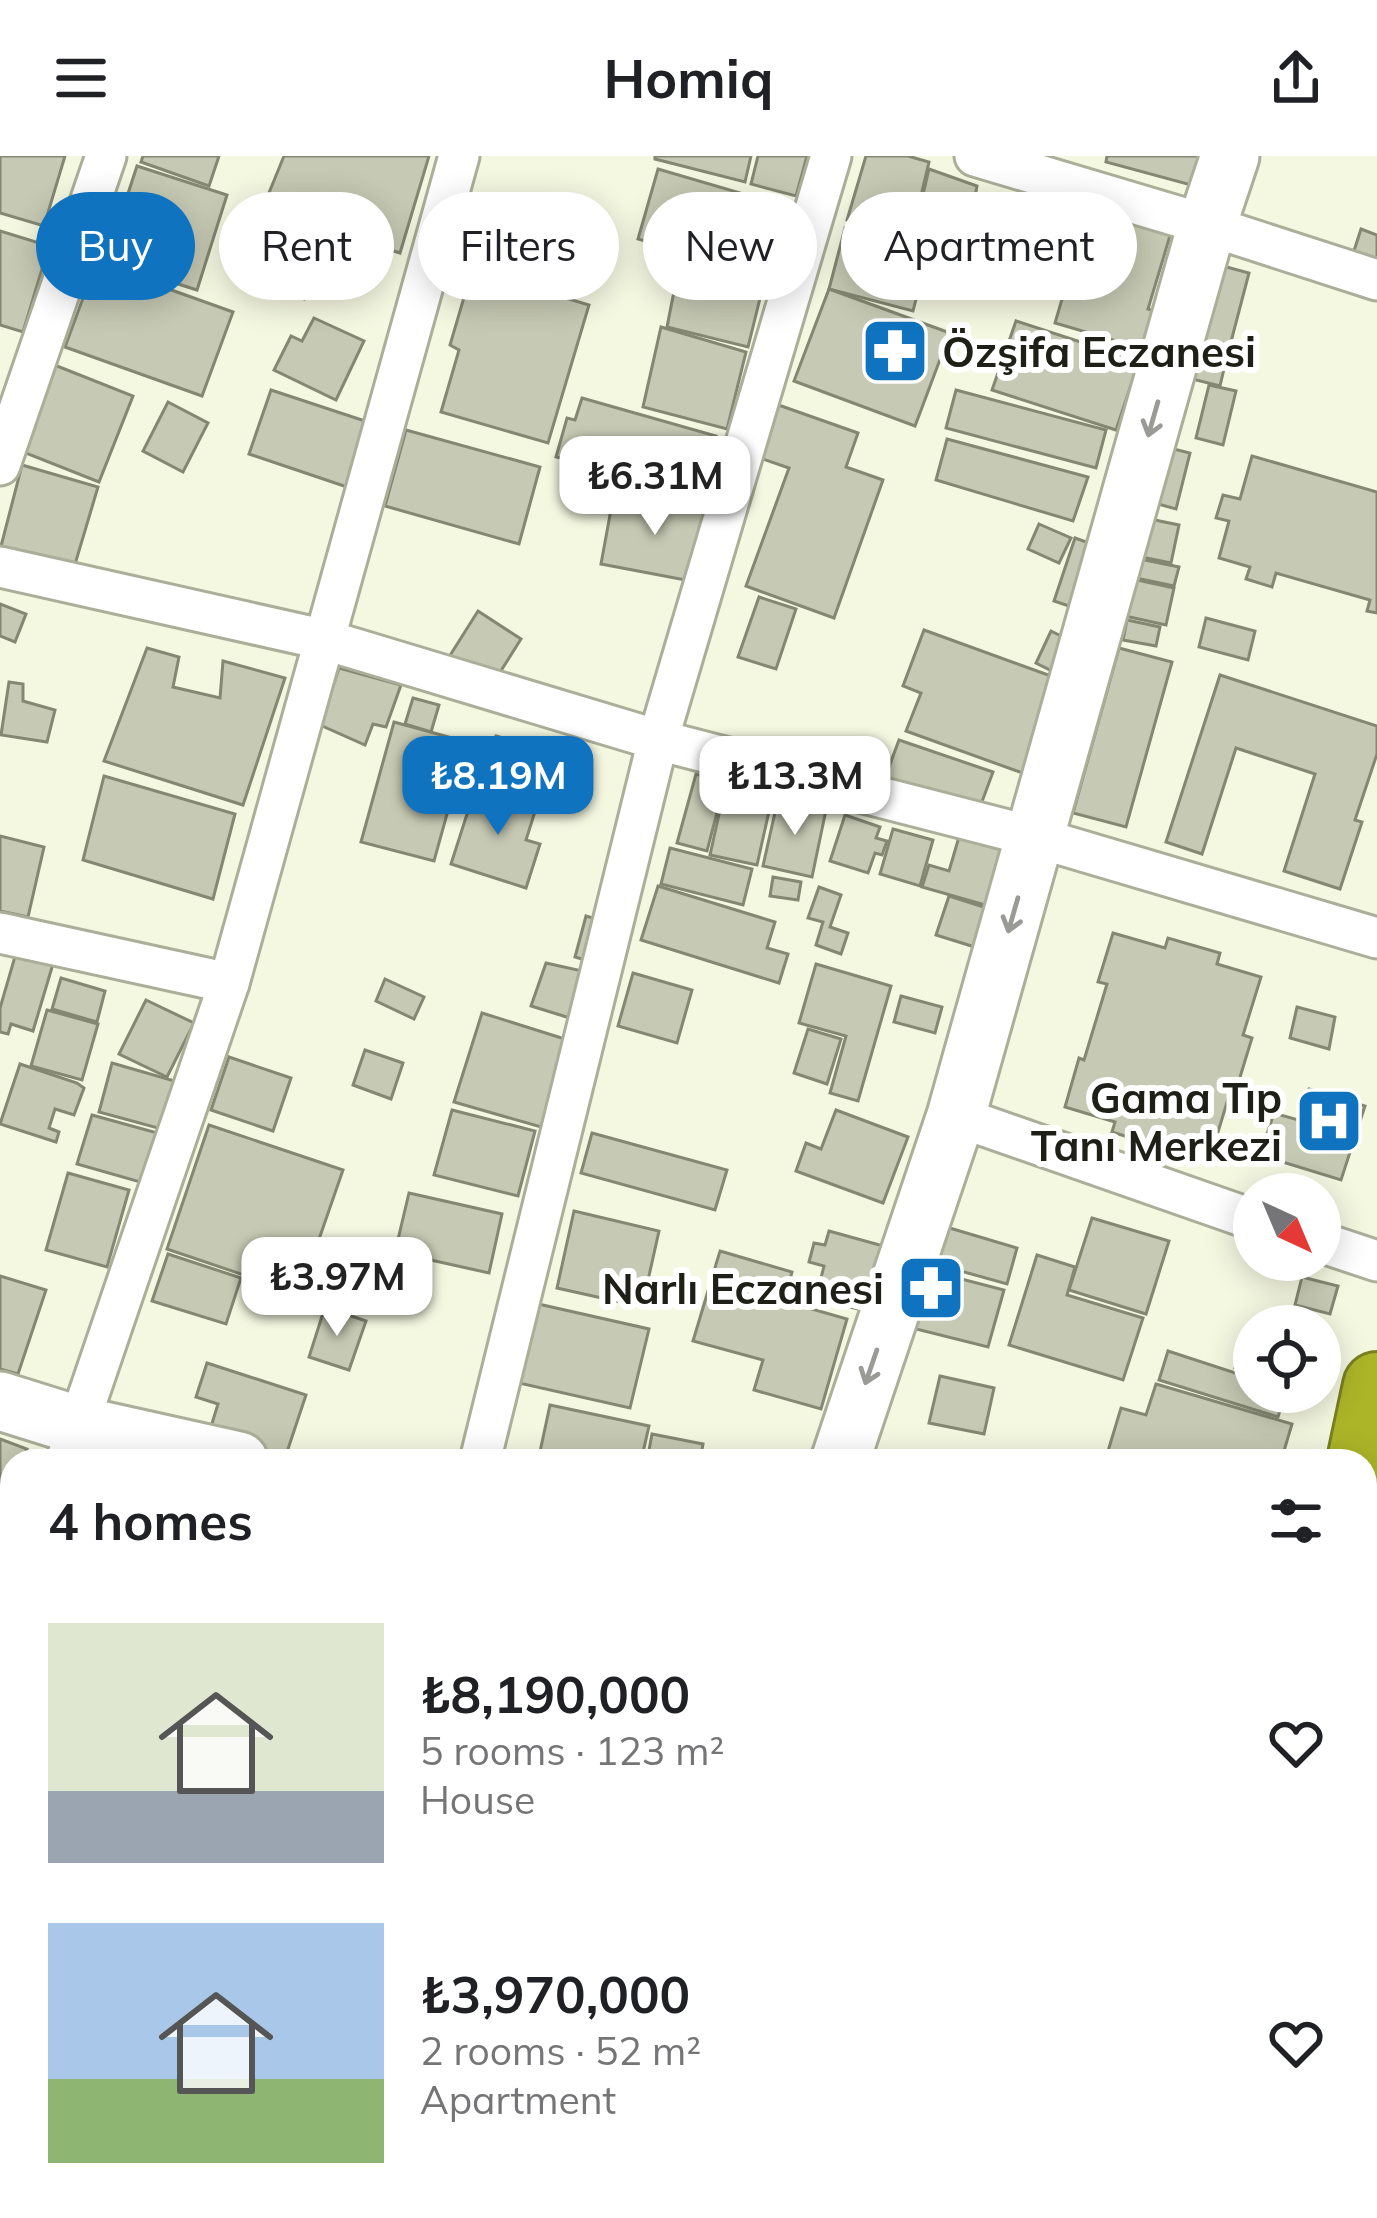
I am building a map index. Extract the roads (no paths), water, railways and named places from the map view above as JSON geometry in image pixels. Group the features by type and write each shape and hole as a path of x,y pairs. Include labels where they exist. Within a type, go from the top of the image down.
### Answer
{"highway":[{"path":"1364,1449 1377,1386"}],"street":[{"path":"0,464 106,156"},
{"path":"72,1443 229,983 458,156"},
{"path":"483,1449 658,740 831,156"},
{"path":"975,156 1377,280"},
{"path":"844,1449 956,1116 1230,156"},
{"path":"0,568 326,640 658,740 1034,837 1377,938"},
{"path":"0,933 229,983"},
{"path":"956,1116 1233,1213"},
{"path":"1341,1249 1377,1261"},
{"path":"0,1401 72,1443 128,1449"}],"place":[{"name":"Özşifa Eczanesi","path":"895,351"},
{"name":"Gama Tıp Tanı Merkezi","path":"1329,1121"},
{"name":"Narlı Eczanesi","path":"931,1288"}]}
